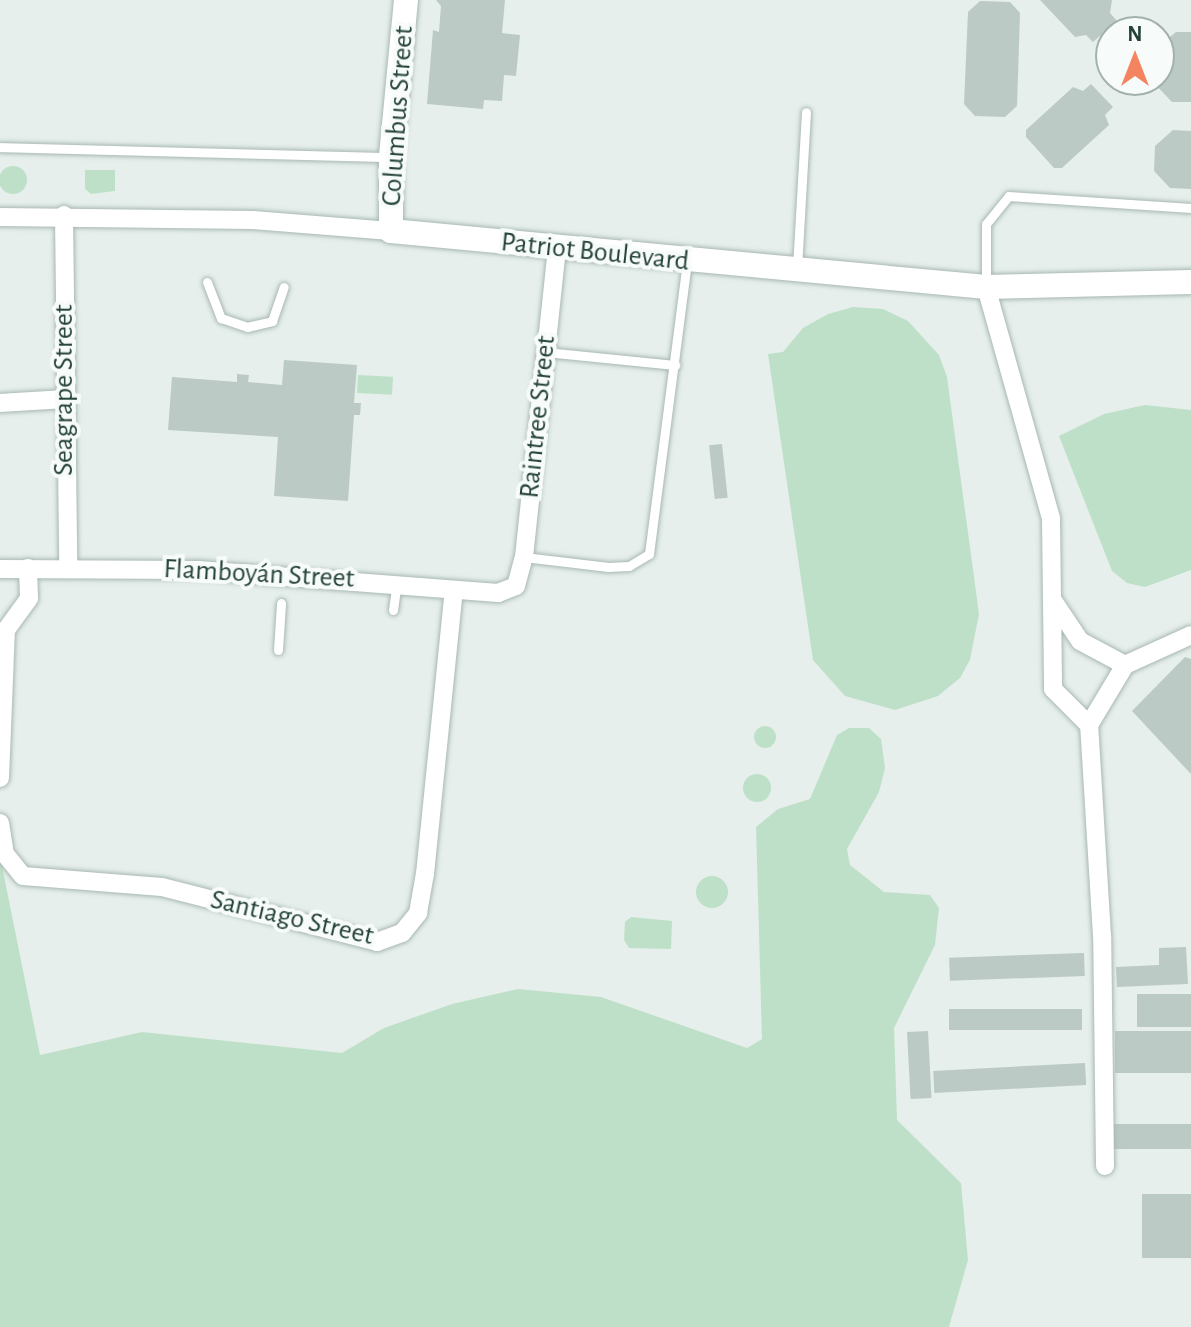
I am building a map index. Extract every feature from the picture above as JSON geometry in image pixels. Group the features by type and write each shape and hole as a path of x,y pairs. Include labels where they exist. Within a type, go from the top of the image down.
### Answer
{"street":[{"name":"Columbus Street","path":"391,231 391,157 406,0"},
{"name":"Patriot Boulevard","path":"0,217 64,215 253,220 391,231 687,263 986,287 1191,282"},
{"name":"Seagrape Street","path":"64,215 68,565"},
{"name":"Raintree Street","path":"516,586 524,557 557,248"},
{"path":"986,287 1051,519 1053,689 1089,725"},
{"path":"0,403 65,399"},
{"name":"Flamboyán Street","path":"0,569 68,565 397,583 498,593 516,586"},
{"path":"0,778 6,630 29,598 28,568"},
{"name":"Santiago Street","path":"0,823 5,854 23,876 162,887 377,942 402,933 418,913 425,874 454,590"},
{"path":"1052,599 1080,641 1125,665"},
{"path":"1105,1166 1102,936 1089,725 1125,665 1191,635"}],"lane":[{"path":"797,271 806,112"},
{"path":"0,147 391,157"},
{"path":"986,287 986,224 1009,196 1191,208"},
{"path":"524,557 608,567 629,566 649,554 687,263"},
{"path":"207,282 221,318 247,327 272,321 284,287"},
{"path":"545,352 675,365"},
{"path":"393,610 397,583"},
{"path":"278,650 281,603"}],"green space":[{"path":"13,166 23,170 27,180 23,190 13,194 3,190 -1,180 3,170"},
{"path":"85,170 115,170 115,191 91,194 85,189"},
{"path":"853,307 883,309 908,321 939,355 947,377 979,614 970,660 960,678 938,696 895,710 845,696 813,660 768,354 783,352 803,328 828,314"},
{"path":"358,375 393,377 392,395 357,393"},
{"path":"1145,405 1191,410 1191,570 1145,587 1127,583 1112,571 1059,436 1104,414"},
{"path":"761,726 769,726 776,737 769,748 761,748 754,741 754,733"},
{"path":"849,728 869,728 881,739 885,768 879,792 847,849 850,865 884,892 930,895 939,908 935,945 894,1028 897,1120 961,1183 968,1260 949,1327 0,1327 0,856 40,1055 142,1032 342,1053 384,1028 452,1004 518,989 601,997 747,1048 762,1039 756,827 778,809 810,799 837,735"},
{"path":"757,774 767,778 771,788 767,798 757,802 747,798 743,788 747,778"},
{"path":"712,876 723,881 728,892 723,903 712,908 701,903 696,892 701,881"},
{"path":"631,917 672,921 671,949 629,948 624,940 625,922"}],"building":[{"path":"436,0 505,0 502,33 520,35 516,76 504,75 502,101 484,100 483,109 427,104 433,30 439,32 441,6"},
{"path":"1040,0 1112,0 1110,13 1113,16 1095,16 1095,40 1093,42 1086,35 1075,37"},
{"path":"980,1 1010,2 1020,13 1017,106 1005,117 975,116 964,104 968,12"},
{"path":"1191,32 1191,102 1172,102 1166,96 1175,96 1175,33"},
{"path":"1091,84 1095,88 1095,96 1102,96 1113,107 1105,115 1109,125 1062,168 1054,168 1026,137 1026,130 1073,87 1083,91"},
{"path":"1173,130 1191,131 1191,189 1170,188 1154,171 1155,146"},
{"path":"284,360 357,365 354,403 361,403 360,415 354,415 348,501 274,496 278,437 168,430 172,377 237,382 237,374 249,375 248,382 282,385"},
{"path":"722,444 728,498 715,499 709,445"},
{"path":"1185,657 1191,659 1191,774 1132,711"},
{"path":"1186,947 1188,984 1117,987 1116,967 1159,965 1159,948"},
{"path":"1084,953 1085,976 950,981 949,958"},
{"path":"1137,994 1191,994 1191,1027 1137,1027"},
{"path":"949,1009 1082,1009 1082,1030 949,1030"},
{"path":"928,1031 932,1098 911,1099 907,1032"},
{"path":"1115,1031 1191,1031 1191,1073 1115,1073"},
{"path":"1085,1063 1086,1085 934,1093 933,1071"},
{"path":"1114,1124 1191,1124 1191,1149 1114,1149"},
{"path":"1142,1194 1191,1194 1191,1258 1142,1258"}]}
